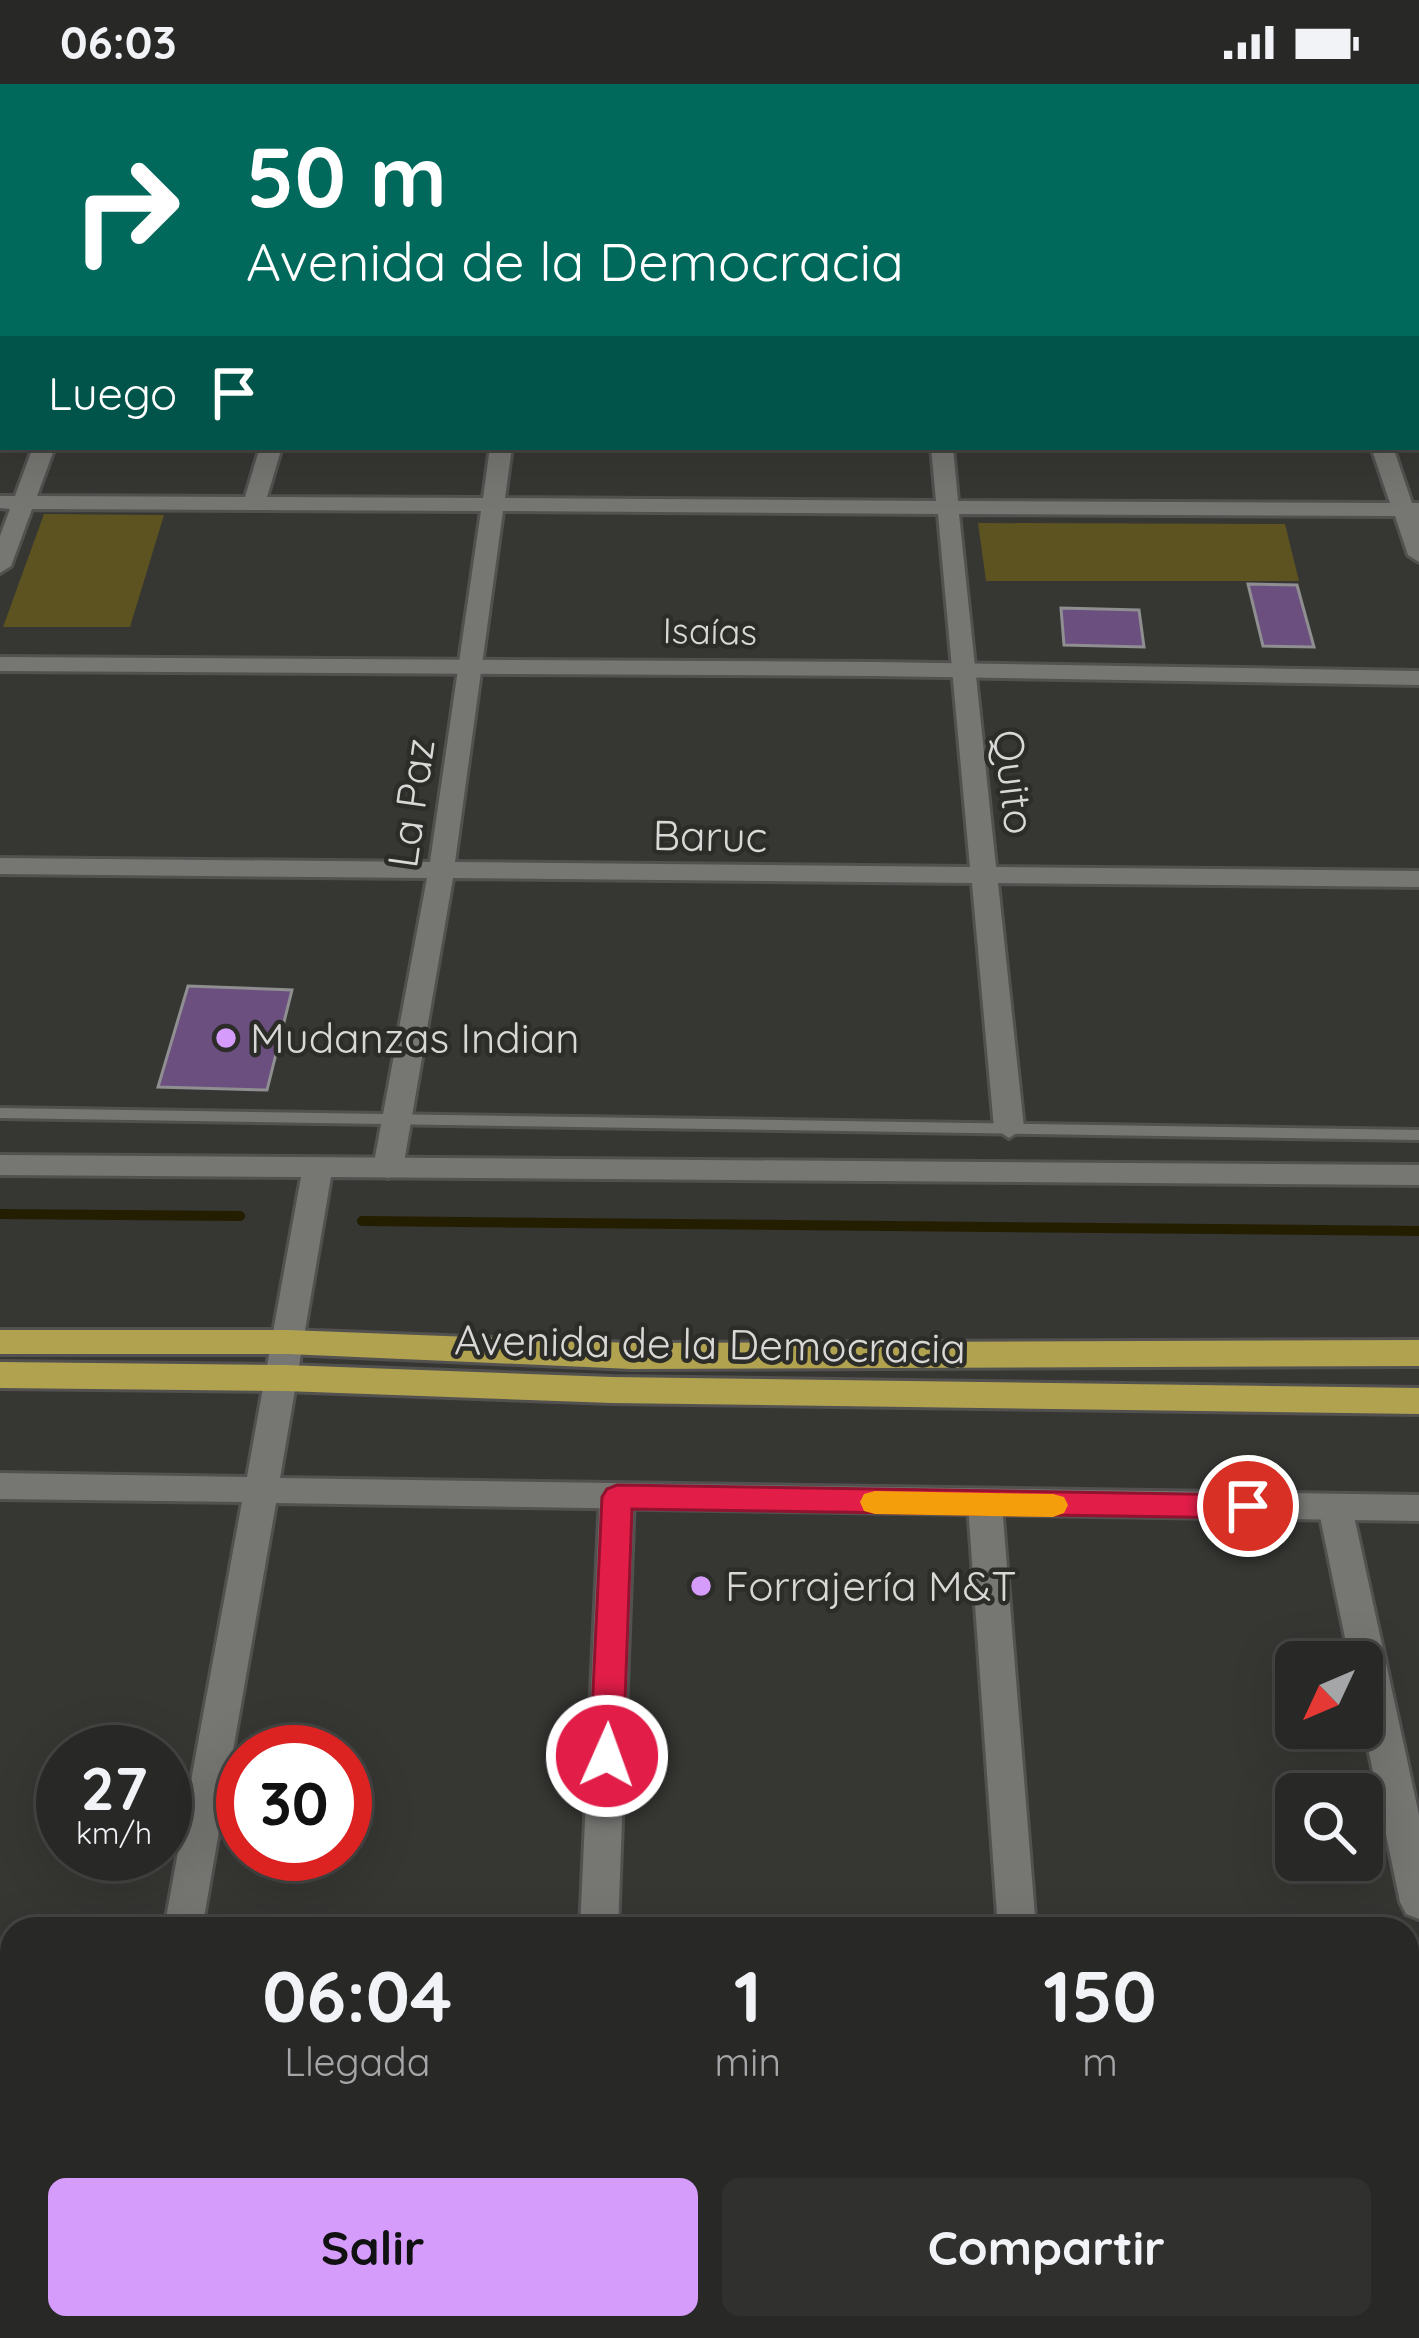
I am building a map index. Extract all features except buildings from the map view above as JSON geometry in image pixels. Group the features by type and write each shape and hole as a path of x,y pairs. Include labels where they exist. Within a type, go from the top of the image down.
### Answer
{"highway":[{"name":"Avenida de la Democracia","path":"0,1342 286,1360 612,1390 1419,1401"},
{"name":"Avenida de la Democracia","path":"0,1375 286,1360 1419,1353"}],"street":[{"path":"0,566 12,502 42,450"},
{"path":"256,502 270,450"},
{"name":"La Paz","path":"388,1168 441,873 501,450"},
{"name":"Quito","path":"942,450 1010,1128"},
{"path":"1383,450 1412,510 1419,555"},
{"path":"12,502 1412,510"},
{"name":"Isaías","path":"0,664 469,665 1419,678"},
{"name":"Baruc","path":"0,866 1419,879"},
{"path":"0,1165 1419,1175"},
{"path":"185,1917 317,1170"},
{"path":"0,1486 985,1505 1419,1508"},
{"path":"600,1917 617,1497"},
{"path":"985,1505 1016,1917"},
{"path":"1335,1507 1419,1902"}],"lane":[{"path":"0,1113 1419,1135"}],"shaded area":[{"path":"44,514 164,515 130,627 3,627"},
{"path":"978,523 1285,524 1299,581 986,581"}],"waterway":[{"path":"0,1214 240,1216"},
{"path":"362,1221 1419,1231"}],"slow traffic":[{"path":"875,1502 1053,1505"}],"place":[{"name":"Mudanzas Indian","path":"226,1038"},
{"name":"Forrajería M&T","path":"701,1586"}],"route":[{"path":"607,1756 617,1497 1248,1506"}]}
